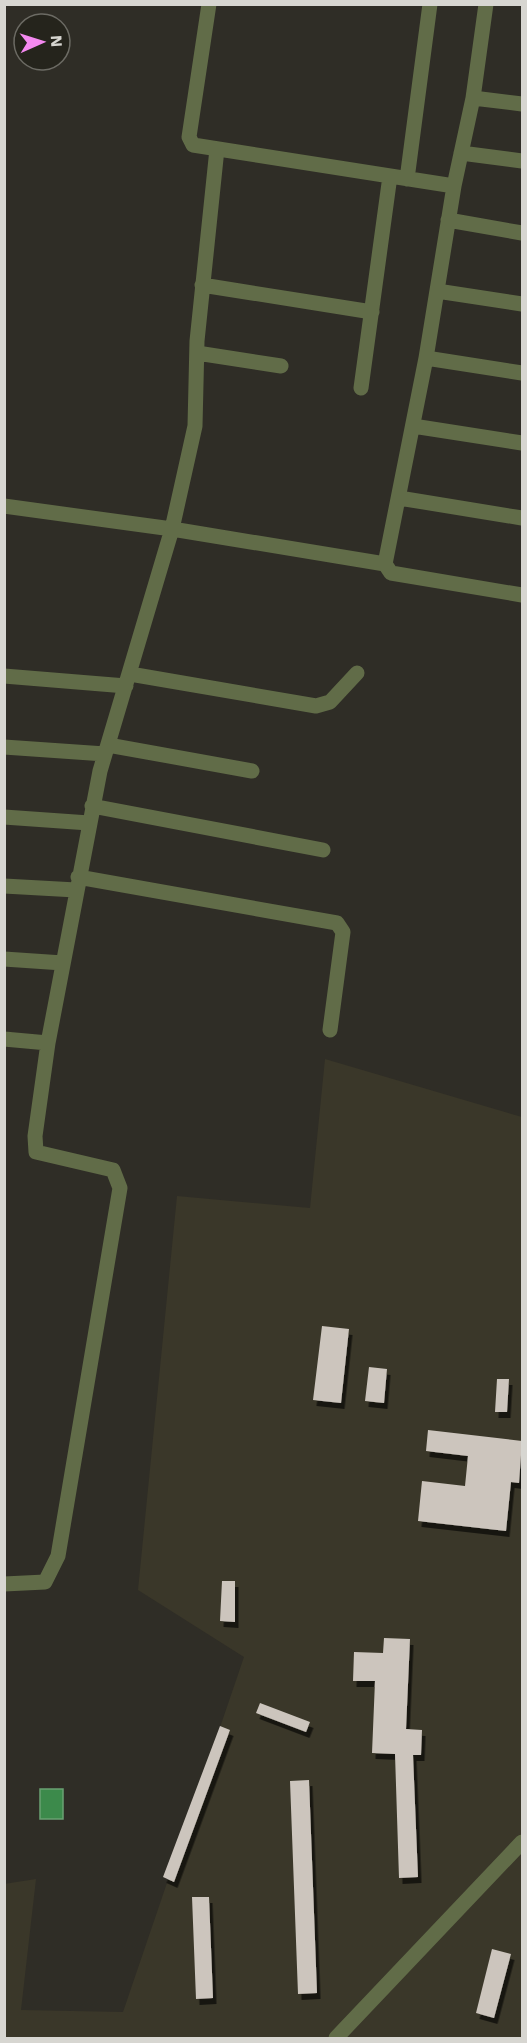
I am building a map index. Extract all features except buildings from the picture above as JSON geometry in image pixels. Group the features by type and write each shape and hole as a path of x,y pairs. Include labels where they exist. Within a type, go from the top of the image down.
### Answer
{"street":[{"path":"209,4 189,137 193,145 454,186"},
{"path":"406,178 430,4"},
{"path":"486,4 473,98 454,186 426,358 385,564 391,573 522,595"},
{"path":"473,98 522,104"},
{"path":"4,1584 45,1582 58,1556 120,1188 113,1170 36,1152 35,1136 48,1043 92,806 106,749 172,529 195,426 202,285 217,149"},
{"path":"461,153 522,161"},
{"path":"362,388 390,176"},
{"path":"448,220 522,233"},
{"path":"202,285 372,312"},
{"path":"437,291 522,304"},
{"path":"197,353 281,366"},
{"path":"426,358 522,373"},
{"path":"413,426 522,443"},
{"path":"399,498 522,518"},
{"path":"4,506 172,529 385,564"},
{"path":"4,676 128,680 316,706 330,702 357,673"},
{"path":"4,747 106,749 252,771"},
{"path":"92,806 322,850"},
{"path":"4,817 89,822"},
{"path":"4,886 77,883 337,923 342,932 330,1030"},
{"path":"4,959 63,963"},
{"path":"4,1039 48,1043"},
{"path":"336,2038 522,1842"}],"shaded area":[{"path":"325,1059 522,1117 522,2038 5,2038 4,1884 36,1879 21,2010 123,2012 244,1657 138,1590 177,1196 310,1208"},
{"path":"40,1789 63,1789 63,1819 40,1819"}]}
